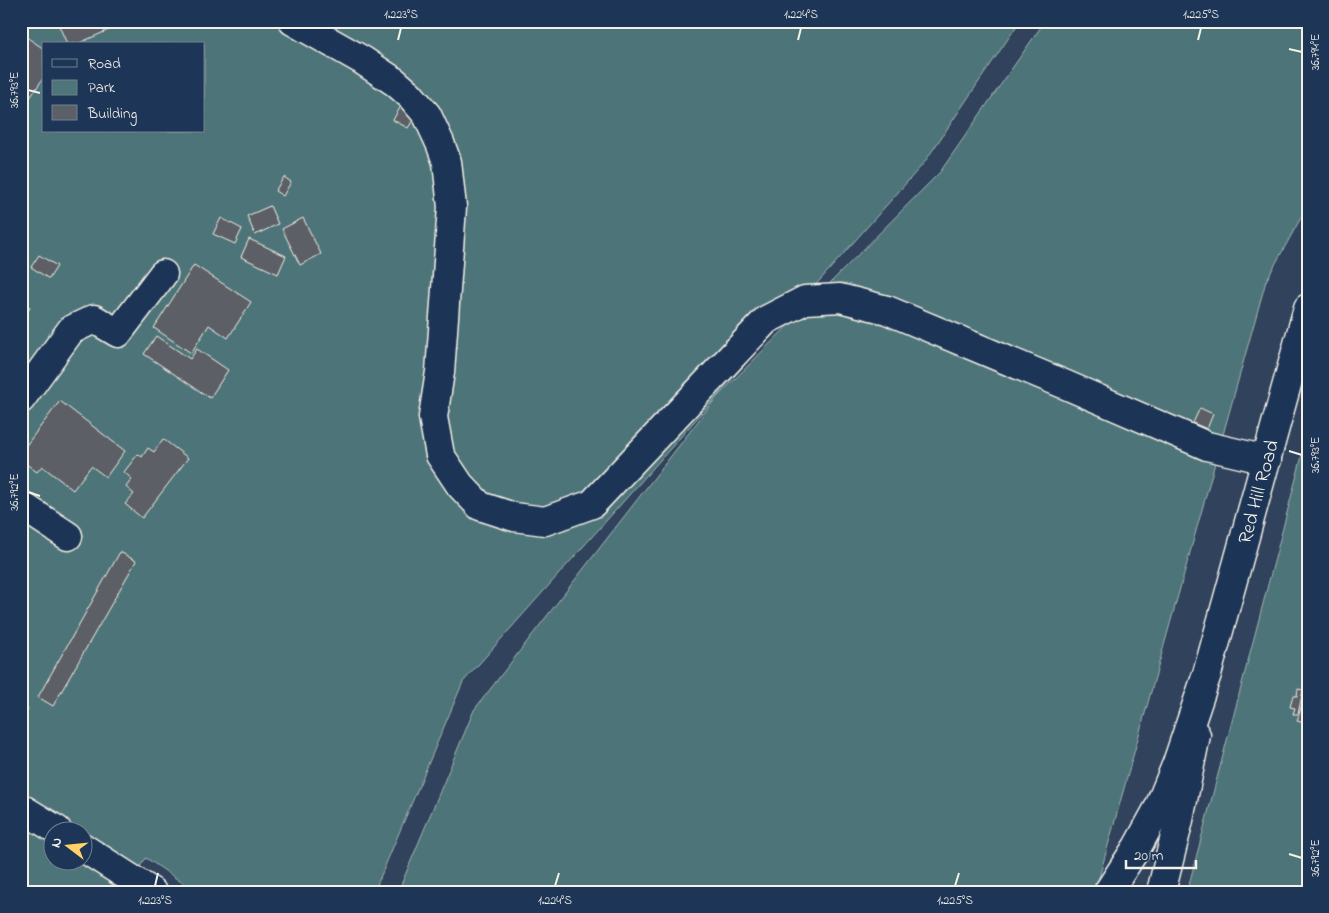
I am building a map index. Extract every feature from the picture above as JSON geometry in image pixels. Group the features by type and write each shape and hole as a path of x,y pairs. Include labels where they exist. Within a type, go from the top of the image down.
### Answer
{"street":[{"path":"293,21 362,60 395,82 410,95 427,115 440,143 447,162 452,207 440,372 433,417 440,455 460,485 480,506 514,517 545,521 592,504 766,320 806,300 840,298 887,310 1075,388 1207,446 1267,460"},
{"path":"21,399 71,330 94,319 118,333 163,274"},
{"name":"Red Hill Road","path":"1108,892 1137,848 1159,807 1177,763 1207,674 1308,308"},
{"path":"21,505 68,536"},
{"name":"Red Hill Road","path":"1161,892 1179,820 1207,674"},
{"path":"21,808 42,821"},
{"path":"92,853 152,892"}],"green space":[{"path":"21,21 1020,21 924,163 463,682 374,892 196,892 146,858 122,892 21,892"},
{"path":"1045,21 1308,21 1308,205 1266,281 1095,892 398,892 474,710 716,398 940,172"},
{"path":"1308,433 1308,892 1187,892"}],"building":[{"path":"57,21 129,21 82,42 66,42"},
{"path":"22,34 42,48 42,80 21,111"},
{"path":"401,106 416,115 408,128 393,120"},
{"path":"284,177 291,182 283,196 275,191"},
{"path":"270,206 278,224 255,235 247,216"},
{"path":"221,218 242,229 235,244 213,234"},
{"path":"303,218 321,254 300,265 282,229"},
{"path":"249,239 286,256 278,274 241,257"},
{"path":"39,255 57,266 49,279 31,267"},
{"path":"194,265 251,302 228,338 209,325 191,353 154,328"},
{"path":"21,303 30,307 24,319 21,318"},
{"path":"156,336 190,359 197,349 228,370 210,398 144,354"},
{"path":"60,401 125,451 106,477 91,466 73,490 42,466 37,472 21,460 21,452"},
{"path":"1200,408 1213,414 1207,429 1193,423"},
{"path":"163,439 188,458 142,518 125,504 134,494 126,487 132,479 124,472 138,454 142,457 148,448 154,452"},
{"path":"120,552 136,561 53,706 38,697"},
{"path":"1298,689 1303,690 1298,714 1293,714 1295,708 1290,707 1293,696 1297,696"},
{"path":"1305,695 1308,696 1308,724 1297,721"},
{"path":"21,705 28,709 21,719"}]}
